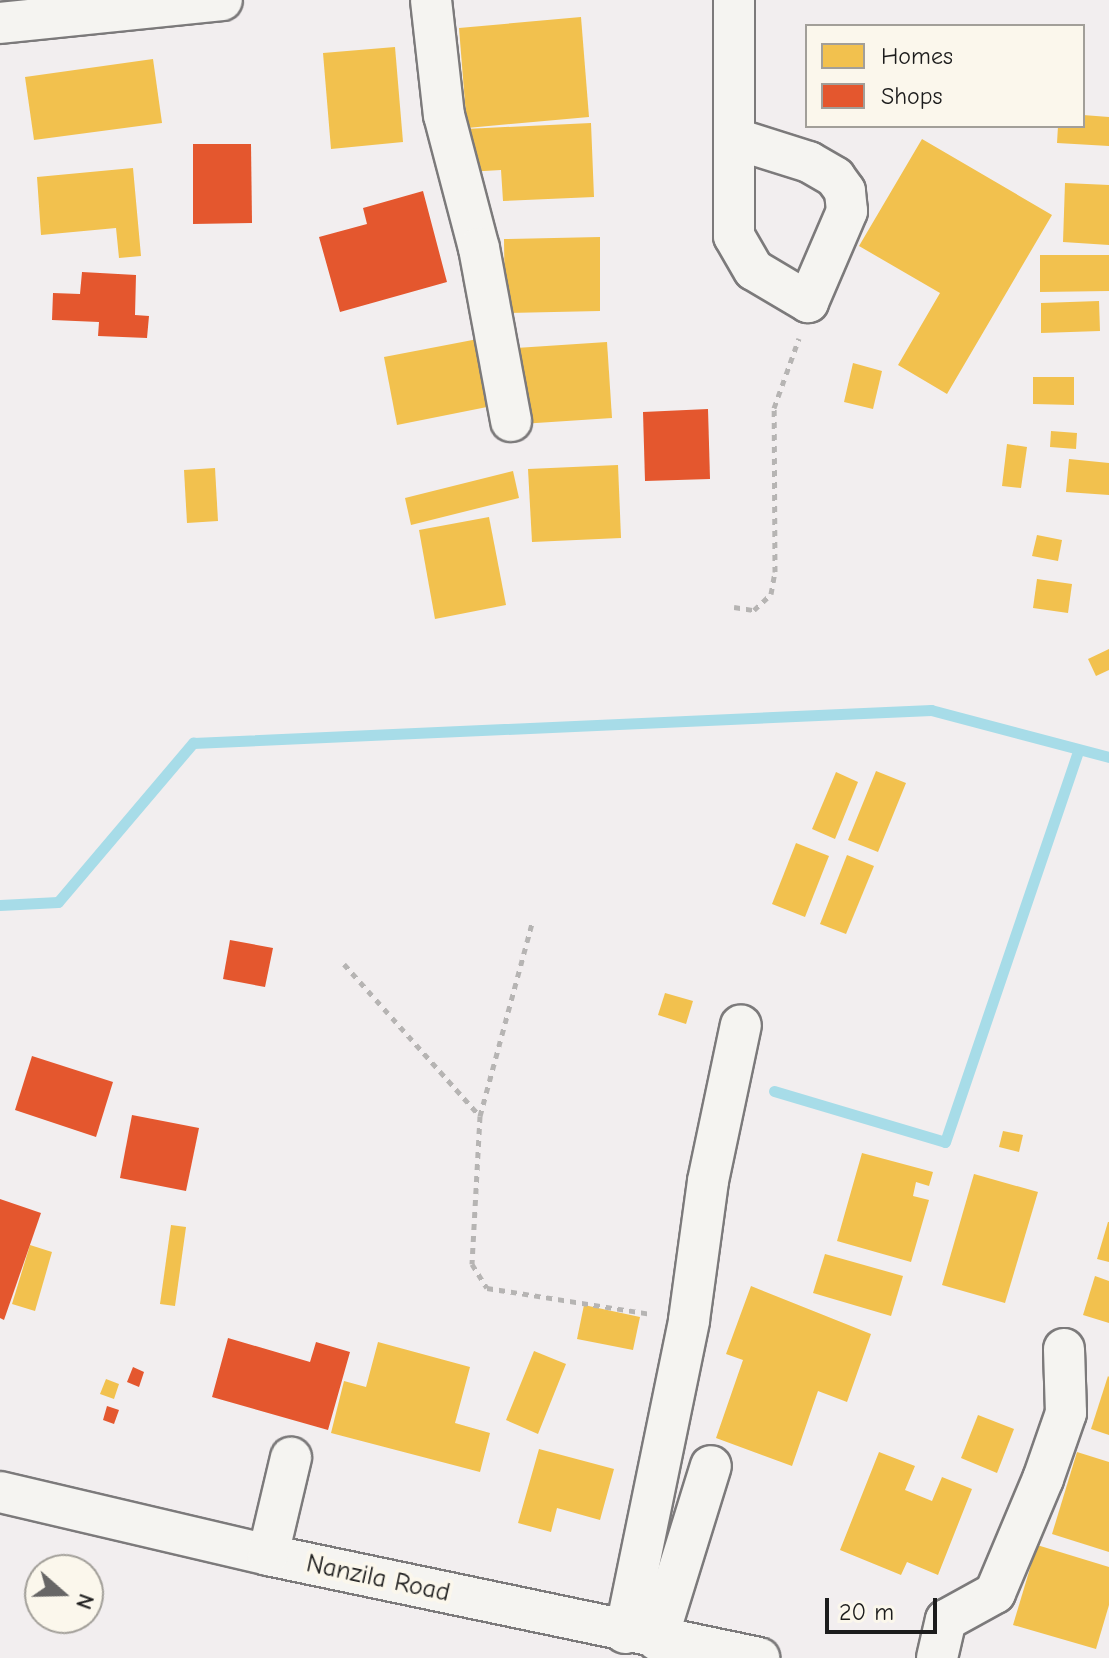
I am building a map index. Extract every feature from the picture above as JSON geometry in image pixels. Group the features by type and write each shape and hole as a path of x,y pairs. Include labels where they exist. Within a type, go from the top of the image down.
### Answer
{"street":[{"path":"0,23 222,0"},
{"path":"431,0 444,115 479,248 511,421"},
{"path":"734,0 734,236 754,270 808,302 847,211 845,191 835,177 809,162 736,139"},
{"path":"641,1636 708,1181 741,1025"},
{"path":"937,1658 946,1620 995,1593 1043,1479 1066,1413 1064,1349"},
{"path":"268,1555 291,1458"},
{"path":"641,1636 711,1466"},
{"name":"Nanzila Road","path":"0,1492 268,1555 641,1636 759,1658"}],"path":[{"path":"734,607 754,610 771,594 775,572 774,408 808,302"},
{"path":"532,923 480,1116 472,1264 487,1288 689,1320"},
{"path":"344,964 480,1116"}],"building: Homes":[{"path":"581,17 589,117 467,128 459,28"},
{"path":"395,47 403,142 331,149 323,53"},
{"path":"153,59 162,123 34,140 25,77"},
{"path":"1085,115 1109,117 1109,146 1057,143 1058,128 1085,128"},
{"path":"591,123 594,197 503,201 501,170 467,172 465,129"},
{"path":"922,139 1052,215 947,394 898,365 940,293 859,246"},
{"path":"133,168 141,256 119,258 116,228 41,235 37,177"},
{"path":"1065,183 1109,185 1109,245 1063,242"},
{"path":"600,237 600,311 505,313 504,239"},
{"path":"1040,255 1109,255 1109,291 1040,292"},
{"path":"1099,301 1100,331 1041,333 1041,303"},
{"path":"483,338 497,405 397,425 384,357"},
{"path":"607,342 612,418 521,424 516,348"},
{"path":"853,363 882,371 873,409 844,402"},
{"path":"1033,377 1074,377 1074,405 1033,404"},
{"path":"1051,431 1077,433 1076,449 1050,447"},
{"path":"1007,444 1027,447 1021,488 1002,486"},
{"path":"1069,459 1109,463 1109,495 1066,492"},
{"path":"618,465 621,538 532,542 528,469"},
{"path":"215,468 218,521 187,523 184,470"},
{"path":"513,471 519,498 411,525 405,498"},
{"path":"489,517 506,605 435,619 419,530"},
{"path":"1037,535 1062,540 1058,561 1032,556"},
{"path":"1037,579 1072,584 1068,613 1033,608"},
{"path":"1109,649 1109,670 1096,676 1088,659"},
{"path":"876,771 906,783 878,852 848,840"},
{"path":"836,772 858,782 835,839 812,829"},
{"path":"796,843 829,856 805,917 772,904"},
{"path":"847,855 874,866 846,934 820,924"},
{"path":"665,993 693,1001 686,1024 658,1015"},
{"path":"1003,1131 1023,1135 1019,1152 999,1147"},
{"path":"862,1153 933,1172 929,1186 916,1182 913,1196 929,1200 911,1262 837,1241"},
{"path":"974,1174 1038,1192 1005,1303 942,1285"},
{"path":"1109,1222 1109,1262 1097,1259"},
{"path":"171,1225 186,1227 175,1306 160,1304"},
{"path":"30,1245 52,1252 35,1311 12,1304"},
{"path":"825,1254 903,1276 891,1316 813,1293"},
{"path":"1095,1276 1109,1281 1109,1323 1083,1315"},
{"path":"751,1286 871,1334 847,1402 818,1391 792,1466 716,1438 743,1360 726,1354"},
{"path":"584,1305 640,1317 633,1350 577,1339"},
{"path":"378,1342 470,1367 455,1423 490,1433 480,1472 331,1433 344,1381 366,1387"},
{"path":"534,1351 566,1364 538,1434 506,1420"},
{"path":"1109,1377 1109,1435 1091,1429"},
{"path":"106,1379 119,1384 114,1399 100,1394"},
{"path":"978,1415 1014,1429 997,1473 961,1458"},
{"path":"539,1449 614,1469 600,1520 557,1508 551,1532 518,1523"},
{"path":"879,1452 915,1466 905,1490 932,1501 942,1477 972,1489 938,1575 907,1562 901,1575 840,1550"},
{"path":"1077,1452 1109,1462 1109,1552 1052,1534"},
{"path":"1037,1545 1109,1567 1109,1605 1096,1649 1013,1625"}],"building: Shops":[{"path":"193,144 251,144 252,223 193,224"},
{"path":"423,191 447,282 340,312 319,237 367,224 363,208"},
{"path":"82,272 136,275 135,315 149,316 147,338 98,336 99,322 52,320 53,293 80,294"},
{"path":"708,409 710,479 645,481 643,412"},
{"path":"230,940 273,948 265,987 223,979"},
{"path":"32,1056 113,1082 96,1137 15,1110"},
{"path":"132,1115 199,1128 186,1191 120,1178"},
{"path":"0,1199 41,1213 4,1320 0,1318"},
{"path":"228,1338 310,1362 316,1342 350,1352 328,1430 212,1397"},
{"path":"133,1367 144,1372 139,1387 127,1382"},
{"path":"107,1406 119,1410 114,1424 103,1420"}],"waterway":[{"path":"0,905 58,902 193,743 931,710 1109,757"},
{"path":"774,1091 945,1142 1078,752"}]}
